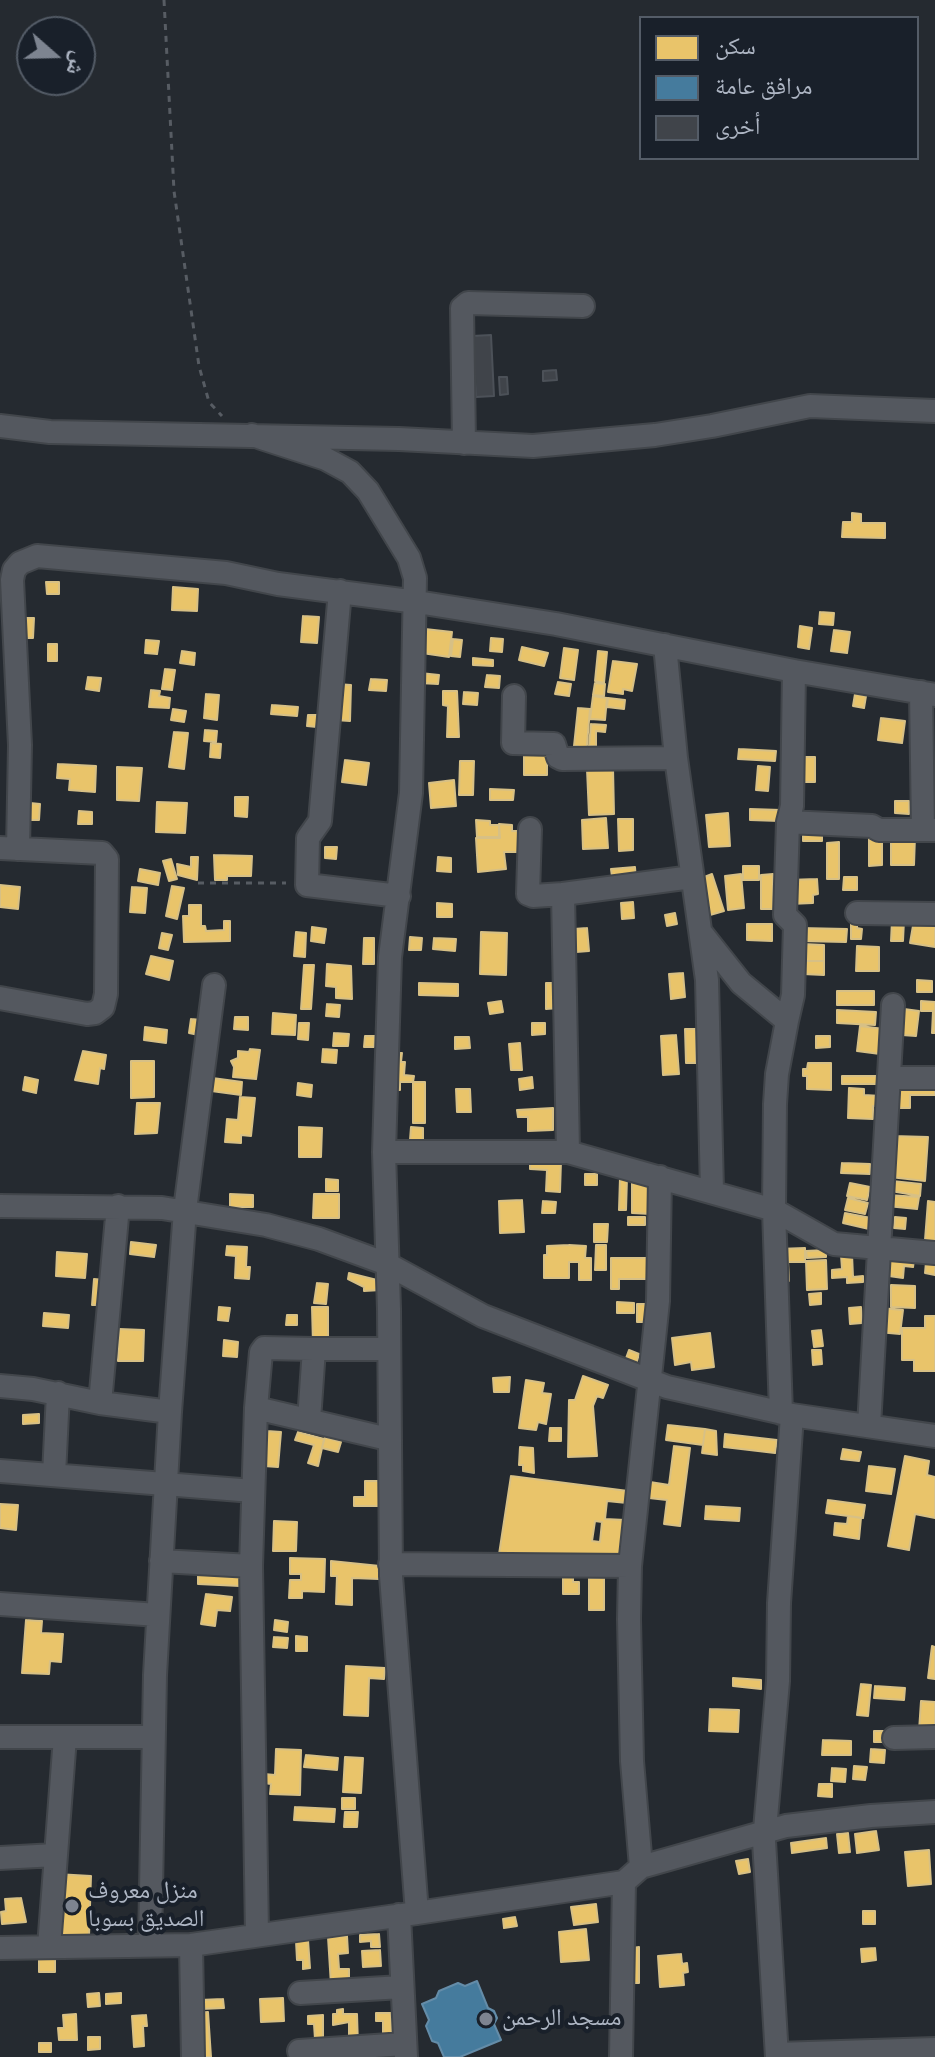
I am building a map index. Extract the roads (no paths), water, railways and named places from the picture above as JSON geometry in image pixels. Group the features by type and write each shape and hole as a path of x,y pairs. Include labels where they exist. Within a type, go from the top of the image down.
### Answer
{"street":[{"path":"464,443 462,308 468,303 583,306"},
{"path":"0,426 50,432 399,439 533,446 655,435 810,406 935,411"},
{"path":"252,435 326,459 350,472 368,491 409,558 417,602 411,793 390,957 384,1152 390,1564 408,1914 402,1987 406,2051 299,2051"},
{"path":"0,998 87,1014 103,1007 105,1000 106,855 9,849 20,745 12,580 14,570 20,563 37,556 226,573 278,584 417,602 556,624 928,694 929,830 879,830 872,826 788,822"},
{"path":"340,591 320,821 308,838 307,885 399,896"},
{"path":"665,645 676,758 707,994 712,1191"},
{"path":"794,671 792,806 788,822 785,915 795,925 793,995 777,1074 774,1210 787,1414 778,1681 764,1862 777,2056 935,2049"},
{"path":"514,696 513,743 554,744 558,757 562,759 676,758"},
{"path":"530,829 528,894 533,896 692,877"},
{"path":"563,894 568,1152"},
{"path":"857,913 935,914"},
{"path":"700,930 741,983 787,1021"},
{"path":"150,1944 152,1737 170,1412 185,1210 214,985"},
{"path":"869,1426 893,1005"},
{"path":"889,1078 935,1078"},
{"path":"384,1152 568,1152 774,1210 834,1244 935,1253"},
{"path":"641,1867 632,1761 630,1566 652,1382 658,1301 660,1177"},
{"path":"0,1206 118,1206 185,1210 295,1232 387,1264 483,1316 652,1382 787,1414 935,1436"},
{"path":"100,1403 118,1206"},
{"path":"257,1934 251,1566 261,1349 389,1349"},
{"path":"309,1420 314,1349"},
{"path":"0,1386 170,1412"},
{"path":"54,1475 58,1393"},
{"path":"256,1408 388,1439"},
{"path":"0,1471 253,1491"},
{"path":"161,1561 251,1566"},
{"path":"390,1564 630,1566"},
{"path":"0,1604 158,1615"},
{"path":"0,1737 152,1737"},
{"path":"49,1947 65,1737"},
{"path":"894,1738 935,1737"},
{"path":"0,1948 191,1945 408,1914 624,1882 641,1867 765,1832 828,1820 935,1812"},
{"path":"0,1858 55,1855"},
{"path":"621,2057 624,1882"},
{"path":"191,1945 193,2057"},
{"path":"300,1993 402,1987"}],"place":[{"name":"منزل معروف الصديق بسوبا","path":"72,1906"},
{"name":"مسجد الرحمن","path":"486,2019"}]}
